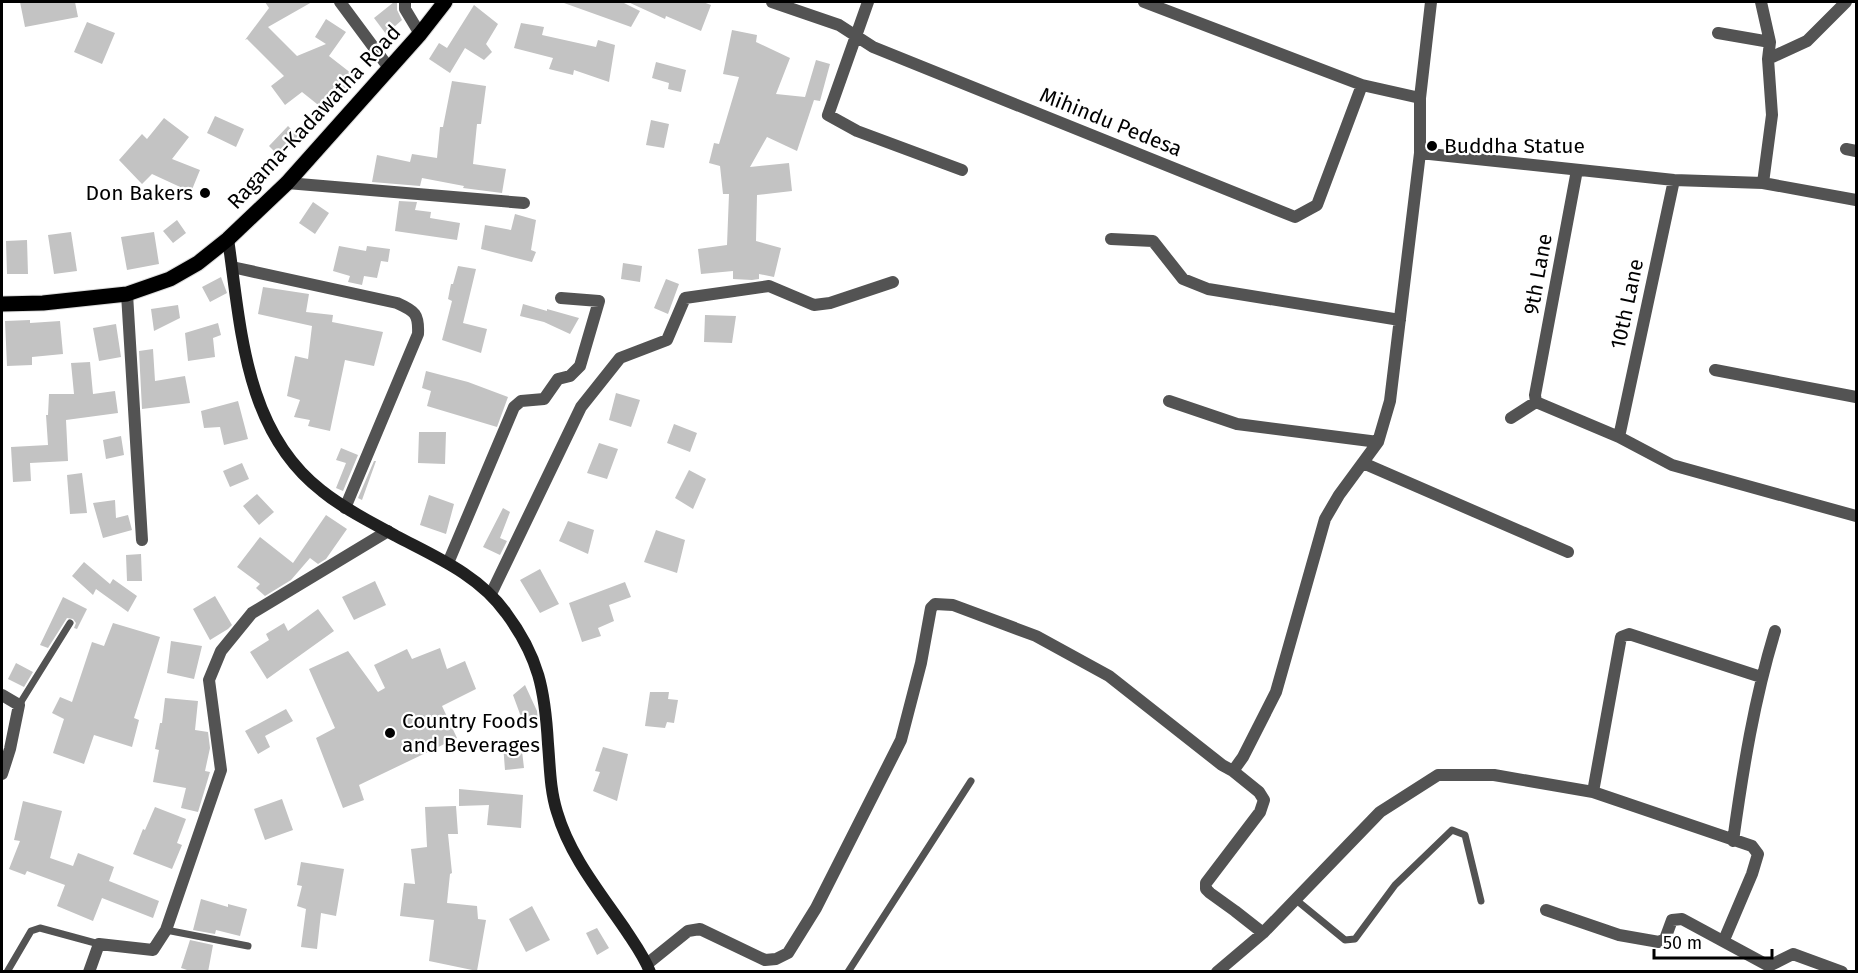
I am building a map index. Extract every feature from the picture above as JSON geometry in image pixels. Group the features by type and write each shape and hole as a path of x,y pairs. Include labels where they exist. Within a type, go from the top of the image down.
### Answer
{"main road":[{"name":"Ragama-Kadawatha Road","path":"2,304 43,303 127,294 171,279 198,263 228,239 287,183 446,2"}],"street":[{"path":"340,2 389,68"},
{"path":"405,2 405,9 420,34"},
{"name":"Mihindu Pedesa","path":"772,2 839,26 873,47 1295,217 1317,205 1362,85"},
{"path":"868,2 828,115 857,131 962,170"},
{"path":"1144,2 1362,85 1420,98"},
{"path":"1233,771 1243,757 1276,692 1325,519 1378,442 1390,401 1420,153 1420,98 1431,2"},
{"path":"1761,2 1770,42 1768,59 1772,115 1763,183"},
{"path":"1768,59 1807,41 1846,2"},
{"path":"1718,33 1770,42"},
{"path":"1420,153 1674,180 1763,183 1857,200"},
{"name":"9th Lane","path":"1536,402 1577,170"},
{"name":"10th Lane","path":"1619,437 1674,180"},
{"path":"287,183 524,203"},
{"path":"228,239 236,306 249,374 269,425 285,454 321,491 345,508 472,578 491,594 520,632 535,661 542,687 546,711 550,782 556,811 582,868 649,968 688,930 700,929 765,960 776,959 788,953 816,908 901,740 921,663 931,608 935,604 953,604 1036,636 1109,676 1259,792 1264,800 1260,812 1206,883 1206,889 1263,933"},
{"path":"1111,239 1154,241 1183,279 1208,289 1400,320"},
{"path":"232,267 397,303 411,309 418,319 418,334 345,508"},
{"path":"491,594 581,407 620,358 668,340 686,298 770,286 814,305 830,303 893,282"},
{"path":"127,294 142,540"},
{"path":"448,563 514,407 521,401 544,399 558,379 570,376 580,366 600,301 561,298"},
{"path":"1715,370 1857,397"},
{"path":"1169,401 1237,424 1378,442"},
{"path":"1510,418 1536,402 1619,437 1672,465 1857,516"},
{"path":"1363,463 1568,552"},
{"path":"89,972 99,944 153,950 166,930 220,770 209,680 221,651 252,613 388,531"},
{"path":"1733,841 1747,743 1761,677 1775,631"},
{"path":"1593,792 1621,637 1629,633 1761,677"},
{"path":"2,695 19,705 2,774"},
{"path":"1217,972 1263,933 1380,812 1438,775 1494,775 1593,792 1752,846 1758,854 1724,940"},
{"path":"1546,910 1619,935 1659,942 1665,939 1672,920 1682,919 1769,966 1793,954 1842,972"}],"lane":[{"path":"19,705 70,623"},
{"path":"848,972 971,781"},
{"path":"1295,899 1345,940 1355,939 1395,885 1452,830 1466,835 1481,901"},
{"path":"7,972 31,932 40,928 99,944"},
{"path":"166,930 248,946"}],"building":[{"path":"20,2 75,2 78,17 25,27"},
{"path":"265,2 312,2 268,27 297,56 326,44 315,37 326,19 346,32 329,56 356,77 327,112 302,92 285,105 271,86 284,76 247,39 245,40 269,8"},
{"path":"397,2 397,10 402,20 386,34 374,18"},
{"path":"564,2 622,2 640,11 631,27"},
{"path":"628,2 703,2 711,5 701,31 666,16 665,19"},
{"path":"474,5 498,24 486,44 492,52 484,60 465,48 450,73 429,59 439,43 447,48"},
{"path":"87,22 115,33 102,64 74,52"},
{"path":"521,23 544,27 542,35 596,47 598,40 615,45 609,82 574,70 573,75 549,69 553,58 514,48"},
{"path":"732,30 757,35 756,42 790,58 776,94 805,97 816,60 830,64 820,101 814,100 797,151 767,137 750,167 789,163 792,191 757,195 756,241 781,248 774,277 759,274 759,279 752,280 733,279 733,271 701,274 698,249 727,245 729,194 723,194 720,166 709,163 714,143 719,144 739,77 723,74"},
{"path":"656,62 686,70 681,92 668,89 669,83 652,78"},
{"path":"452,81 486,86 481,124 477,124 473,164 506,169 502,193 463,188 464,186 422,178 420,186 372,182 377,155 410,162 412,154 437,158 440,127 443,127"},
{"path":"215,116 244,129 236,147 207,133"},
{"path":"164,118 189,137 172,159 200,170 191,192 152,174 142,184 119,160 142,134 147,139"},
{"path":"651,120 669,124 664,148 646,145"},
{"path":"288,126 298,136 279,156 269,146"},
{"path":"399,201 417,202 415,210 431,212 430,218 460,223 457,240 395,231"},
{"path":"313,202 329,213 315,234 299,223"},
{"path":"515,214 536,220 531,250 536,252 532,262 481,249 485,225 511,230"},
{"path":"177,220 186,233 173,243 163,231"},
{"path":"71,232 77,271 54,274 48,235"},
{"path":"154,232 159,264 127,270 121,237"},
{"path":"27,240 28,274 7,274 6,241"},
{"path":"339,246 366,251 367,246 390,249 388,262 381,261 377,278 364,276 362,285 348,282 350,276 333,271"},
{"path":"623,263 642,266 640,282 621,279"},
{"path":"458,266 476,269 463,323 487,329 481,353 442,340 452,301 448,299 451,284 453,284"},
{"path":"221,277 227,293 210,302 202,287"},
{"path":"666,279 679,284 668,314 654,308"},
{"path":"263,287 309,294 306,312 333,315 332,322 383,332 374,366 345,360 330,431 308,426 310,420 294,417 300,400 287,396 295,356 308,359 312,326 258,314"},
{"path":"523,304 579,318 570,334 544,322 520,316"},
{"path":"178,305 180,318 154,331 151,309"},
{"path":"705,315 736,316 732,343 704,342"},
{"path":"30,320 30,323 60,321 63,354 32,357 32,365 7,366 5,321"},
{"path":"218,323 221,335 213,338 215,357 188,361 185,333"},
{"path":"116,324 121,357 99,361 93,328"},
{"path":"153,349 155,381 185,376 190,403 142,409 139,351"},
{"path":"90,362 93,394 115,391 118,413 66,420 68,461 30,463 31,481 13,482 11,447 48,445 46,415 48,415 49,394 74,394 71,363"},
{"path":"426,371 468,382 508,397 497,427 427,406 431,391 422,388"},
{"path":"616,393 640,400 631,427 609,420"},
{"path":"238,401 248,439 224,445 220,427 204,428 201,411"},
{"path":"674,424 697,433 690,452 667,443"},
{"path":"419,432 446,432 445,464 418,463"},
{"path":"121,436 124,455 106,459 103,440"},
{"path":"599,443 618,449 607,479 587,473"},
{"path":"341,448 358,455 343,491 336,488 346,463 336,460"},
{"path":"376,461 362,500 358,498"},
{"path":"242,463 249,479 230,487 223,471"},
{"path":"689,470 706,479 693,509 675,498"},
{"path":"82,473 87,513 70,514 67,475"},
{"path":"257,494 274,512 259,525 243,506"},
{"path":"429,495 454,504 446,534 420,525"},
{"path":"115,500 116,518 128,515 132,530 103,538 93,503"},
{"path":"503,508 510,512 500,538 507,541 500,555 483,547"},
{"path":"326,515 347,529 326,559 318,564 310,558 291,580 265,596 256,588 260,584 237,567 260,537 293,563"},
{"path":"568,521 594,530 588,554 559,541"},
{"path":"656,530 685,540 677,573 644,562"},
{"path":"141,554 142,581 127,581 126,555"},
{"path":"84,562 110,584 113,579 137,596 128,612 96,589 93,595 72,576"},
{"path":"540,569 559,604 540,613 520,580"},
{"path":"375,581 386,605 354,620 342,597"},
{"path":"625,582 631,597 609,605 614,621 598,628 601,636 582,642 569,603"},
{"path":"215,596 232,625 210,640 193,609"},
{"path":"63,597 87,609 77,629 74,628 76,623 73,619 67,618 48,648 40,645"},
{"path":"318,609 334,631 267,679 250,652 269,640 266,634 284,623 288,631"},
{"path":"113,623 160,637 134,718 139,720 132,747 94,735 84,764 53,753 64,719 52,713 60,697 72,702 92,642 104,646"},
{"path":"171,641 202,646 194,679 167,673"},
{"name":"Country Foods and Beverages","path":"440,648 447,669 465,661 476,689 442,706 457,738 359,785 364,800 343,808 316,738 335,728 309,669 348,651 378,692 385,688 374,665 407,649 412,659"},
{"path":"16,663 33,672 24,687 8,679"},
{"path":"525,685 537,711 538,722 524,725 513,695"},
{"path":"650,692 669,692 668,699 678,700 674,723 667,722 665,728 645,726"},
{"path":"165,698 198,701 195,730 208,732 210,748 205,771 210,772 198,812 181,808 186,788 153,782 159,750 155,749 160,723 162,723"},
{"path":"286,709 293,721 265,736 270,747 258,754 245,731"},
{"path":"521,742 524,768 505,770 503,744"},
{"path":"603,747 628,754 617,801 593,791 600,772 595,771"},
{"path":"459,789 523,795 521,828 487,825 489,805 459,806"},
{"path":"282,799 293,830 265,840 254,809"},
{"path":"23,801 62,811 50,858 73,866 78,853 114,867 109,881 159,901 153,918 102,898 93,921 57,906 65,885 27,871 25,875 9,869 20,841 14,840"},
{"path":"456,806 458,834 448,834 452,873 450,874 447,903 477,906 478,919 486,920 477,971 429,961 434,920 400,916 404,883 415,884 411,849 427,847 425,807"},
{"path":"155,807 186,819 177,843 182,845 172,869 133,854"},
{"path":"301,862 344,869 336,916 321,913 317,949 301,947 306,909 297,906 302,886 297,885"},
{"path":"201,899 228,907 228,904 247,909 240,936 216,930 215,934 193,930"},
{"path":"532,906 550,940 526,952 509,919"},
{"path":"597,928 609,948 597,955 586,933"},
{"path":"190,940 213,945 208,972 193,972 181,968"}],"place":[{"name":"Buddha Statue","path":"1432,146"},
{"name":"Don Bakers","path":"205,193"},
{"name":"Country Foods and Beverages","path":"390,733"}]}
